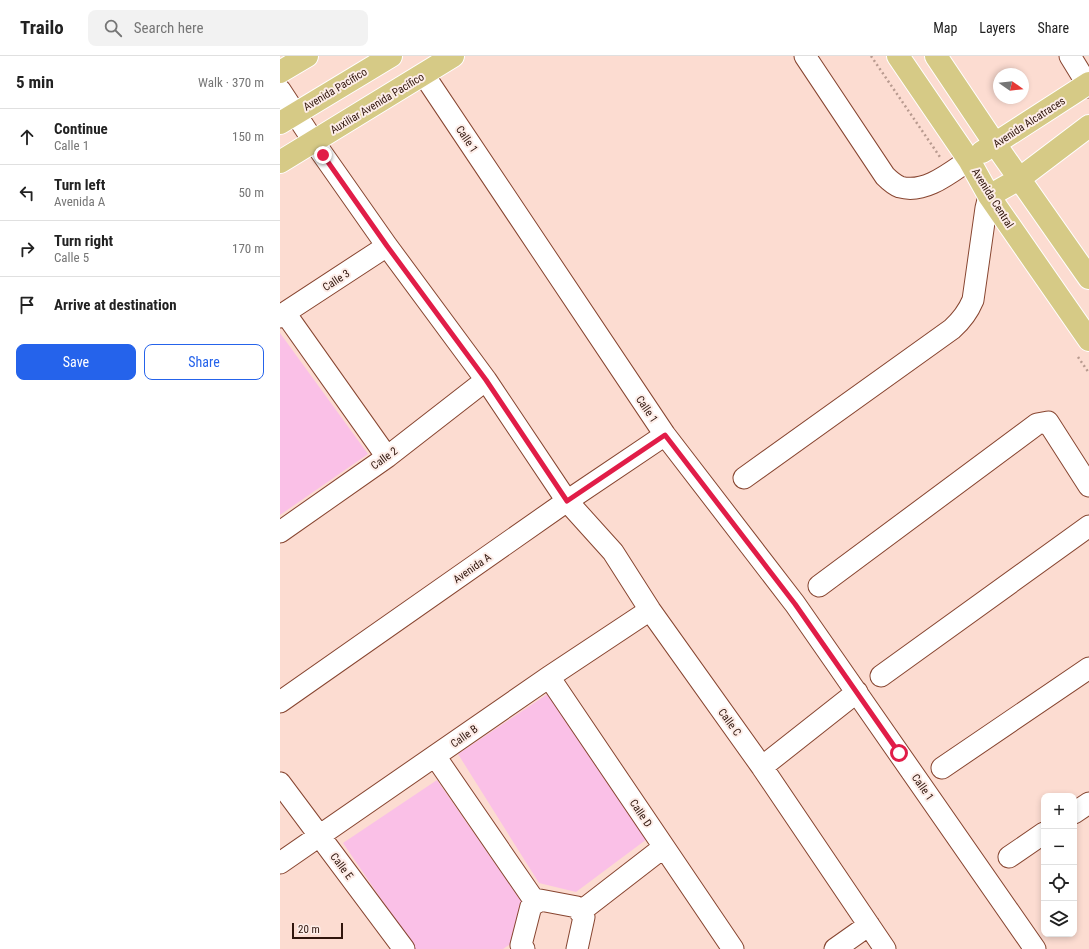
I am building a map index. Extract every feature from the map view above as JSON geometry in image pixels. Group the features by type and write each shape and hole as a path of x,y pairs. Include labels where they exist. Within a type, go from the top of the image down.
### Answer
{"main road":[{"path":"280,72 307,56"},
{"name":"Avenida Pacífico","path":"288,118 391,56"},
{"name":"Auxiliar Avenida Pacífico","path":"280,162 453,56"},
{"name":"Avenida Central","path":"898,56 969,160 989,196 1089,340"},
{"path":"936,56 1019,179 1089,278"},
{"name":"Avenida Alcatraces","path":"969,160 1088,85"},
{"path":"989,196 1019,179 1089,126"}],"street":[{"path":"805,56 885,176 900,187 918,188 940,179 969,160"},
{"path":"1070,56 1088,85"},
{"name":"Calle 1","path":"424,75 665,435 795,604 1035,949"},
{"name":"Calle C","path":"280,90 288,118 314,142 387,246 486,380 567,501 612,552 650,610 762,767 885,949"},
{"path":"744,478 946,334 967,313 973,300 989,196"},
{"name":"Calle 3","path":"282,316 387,246"},
{"path":"282,316 387,456"},
{"name":"Calle 2","path":"280,532 387,456 486,380"},
{"path":"819,586 1037,424 1048,422 1089,486"},
{"name":"Avenida A","path":"280,702 567,501 665,435"},
{"path":"881,676 1089,526"},
{"name":"Calle B","path":"280,863 549,677 650,610"},
{"path":"942,768 1089,668"},
{"name":"Calle D","path":"549,677 733,949"},
{"path":"762,767 857,692"},
{"path":"435,756 536,903"},
{"name":"Calle E","path":"280,784 404,949"},
{"path":"1077,811 1089,803"},
{"path":"1009,857 1041,835"},
{"path":"580,912 664,847"},
{"path":"524,949 521,945 531,906 540,900 577,907 584,917 577,949"},
{"path":"835,949 869,925"}],"shaded area":[{"path":"280,333 368,454 280,515"},
{"path":"549,693 647,839 576,892 539,883 458,754"},
{"path":"437,780 524,905 515,941 503,949 415,949 343,843"}],"route":[{"path":"323,155 387,246 486,380 567,501 665,435 795,604 899,753"}]}
